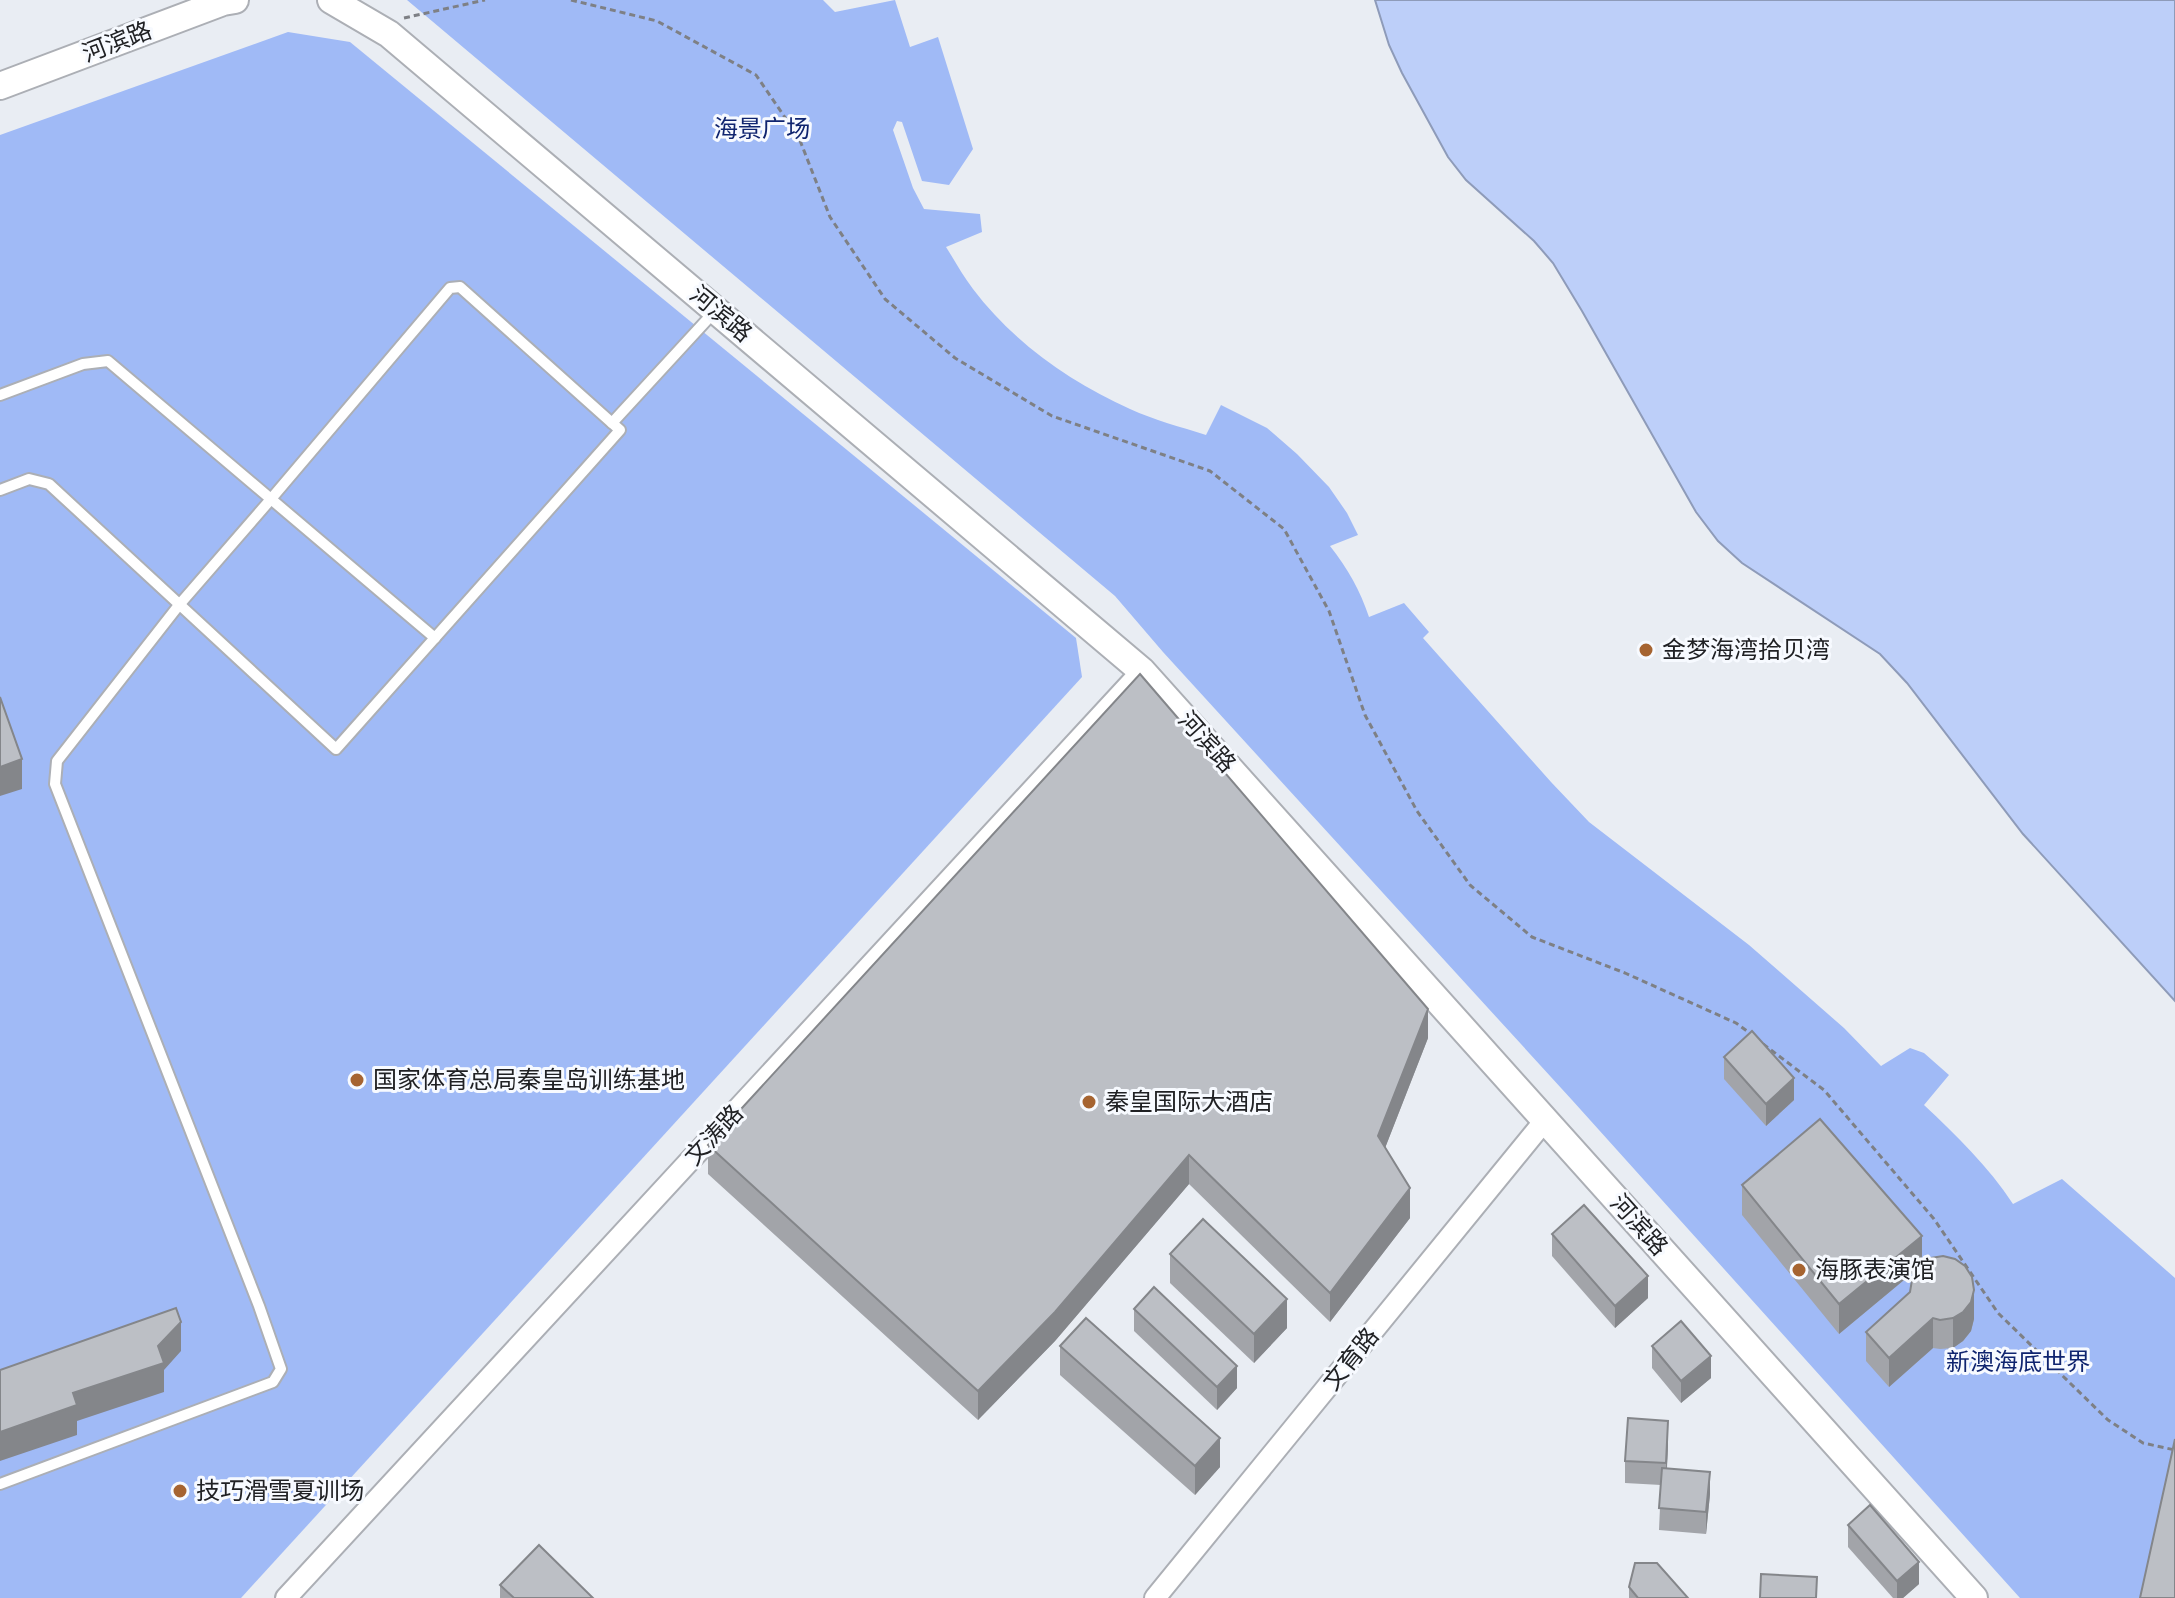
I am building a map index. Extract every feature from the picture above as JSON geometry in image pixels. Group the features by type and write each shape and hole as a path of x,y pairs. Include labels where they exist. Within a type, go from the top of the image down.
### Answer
{"street":[{"name":"河滨路","path":"0,86 235,0"},
{"name":"河滨路","path":"331,0 389,34 1142,671 1974,1598"},
{"name":"文涛路","path":"286,1598 1142,671"},
{"name":"文育路","path":"1155,1598 1546,1119"}],"lane":[{"path":"0,490 29,479 49,484 179,605 336,749 620,430 460,287 450,288 179,605 57,761 55,784 281,1369 273,1382 0,1484"},
{"path":"612,423 716,310"},
{"path":"0,395 83,364 108,361 435,638"}],"path":[{"path":"373,24 485,0"},
{"path":"571,0 657,21 756,75 799,138 830,217 885,299 955,358 1052,416 1210,471 1284,529 1329,611 1365,715 1417,811 1470,885 1532,937 1625,973 1736,1023 1824,1090 1934,1219 1998,1313 2108,1420 2143,1443 2175,1450"}],"green space":[{"name":"海景广场","path":"407,0 823,0 835,12 895,0 910,47 938,37 973,149 949,185 922,181 902,122 897,121 893,130 913,188 924,209 980,214 982,232 946,247 973,289 1006,326 1065,373 1139,413 1206,435 1221,405 1267,428 1329,487 1347,513 1358,535 1330,546 1353,580 1369,617 1404,603 1429,632 1423,638 1589,822 1749,945 1844,1028 1881,1066 1910,1048 1924,1053 1949,1075 1924,1105 1983,1164 2013,1204 2062,1179 2175,1278 2175,1598 2020,1598 1115,596"},
{"name":"国家体育总局秦皇岛训练基地","path":"288,32 350,42 1076,638 1082,677 241,1598 0,1598 0,135"}],"shaded area":[{"path":"1375,0 2175,0 2175,1001 2023,834 1907,683 1880,654 1742,563 1718,541 1696,512 1553,263 1534,241 1466,180 1448,157 1402,73 1389,45"}],"building":[{"name":"秦皇国际大酒店","path":"1140,674 1428,1009 1378,1136 1410,1188 1330,1293 1189,1155 1055,1312 978,1391 708,1145"},
{"path":"0,697 22,759 0,767"},
{"path":"1752,1031 1794,1078 1766,1104 1724,1057"},
{"path":"1820,1119 1922,1236 1839,1304 1742,1185"},
{"path":"1584,1205 1648,1276 1615,1306 1552,1234"},
{"path":"1203,1219 1287,1299 1254,1334 1170,1254"},
{"path":"1943,1256 1965,1266 1972,1277 1974,1290 1971,1302 1953,1318 1933,1318 1889,1358 1866,1332 1910,1292 1913,1274 1920,1264"},
{"path":"1154,1287 1237,1366 1217,1387 1134,1309"},
{"path":"176,1308 181,1322 158,1346 164,1363 73,1393 77,1405 0,1432 0,1370"},
{"path":"1086,1318 1220,1438 1195,1466 1060,1346"},
{"path":"1681,1321 1711,1356 1681,1381 1652,1346"},
{"path":"1628,1418 1668,1421 1666,1463 1625,1461"},
{"path":"2175,1439 2175,1598 2140,1598"},
{"path":"1662,1468 1710,1472 1706,1512 1659,1508"},
{"path":"1870,1505 1919,1562 1897,1581 1848,1525"},
{"path":"539,1545 593,1598 514,1598 500,1585"},
{"path":"1635,1563 1657,1563 1688,1598 1638,1598 1629,1587"},
{"path":"1761,1574 1817,1577 1816,1598 1760,1598"}],"place":[{"name":"金梦海湾拾贝湾","path":"1646,650"},
{"name":"国家体育总局秦皇岛训练基地","path":"357,1080"},
{"name":"秦皇国际大酒店","path":"1089,1102"},
{"name":"海豚表演馆","path":"1799,1270"},
{"name":"技巧滑雪夏训场","path":"180,1491"}],"park label":[{"name":"新澳海底世界","path":"2018,1362"}]}
